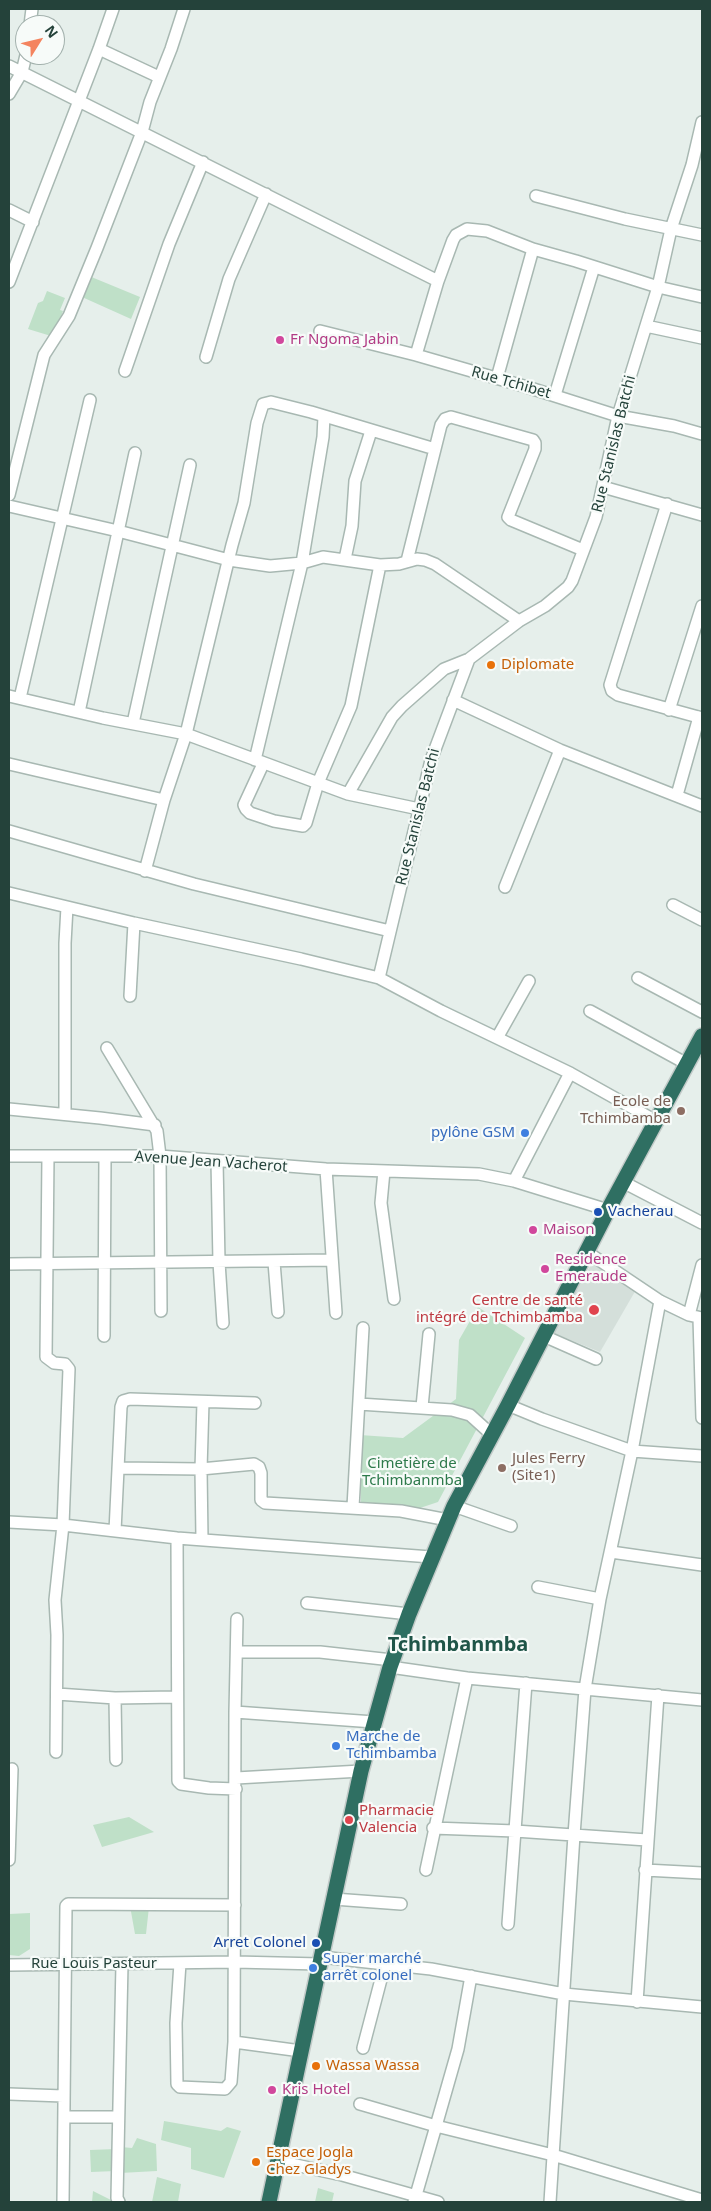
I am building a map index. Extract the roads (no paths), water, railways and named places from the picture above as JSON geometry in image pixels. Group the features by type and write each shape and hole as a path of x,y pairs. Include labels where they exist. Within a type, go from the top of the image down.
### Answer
{"highway":[{"path":"270,2202 277,2161 361,1771 391,1663 408,1614 451,1513 608,1210 702,1036"}],"street":[{"path":"9,282 100,49 113,9"},
{"path":"9,495 44,355 69,316 97,248 142,132 159,77 171,50 184,9"},
{"path":"100,49 159,77"},
{"path":"9,94 22,72 24,65"},
{"path":"9,66 438,281"},
{"name":"Rue Stanislas Batchi","path":"348,794 398,710 444,669 470,659 519,621 545,606 568,587 577,570 596,517 618,416 658,287 672,229 697,166 702,122"},
{"path":"125,371 169,244 203,162"},
{"path":"206,357 229,279 266,194"},
{"path":"536,196 702,235"},
{"path":"9,210 32,222"},
{"path":"416,355 438,281 453,240 456,235 467,229 487,231 533,249 658,287 702,297"},
{"path":"497,378 533,249"},
{"path":"555,395 594,267"},
{"path":"646,326 702,338"},
{"name":"Rue Tchibet","path":"320,331 497,378 618,416 674,426 702,434"},
{"path":"90,400 64,518 14,697 186,734 348,794 419,809"},
{"path":"145,870 164,800 186,734 244,503 257,423 263,404 271,402 362,426 371,431 435,449"},
{"path":"324,416 302,563 259,762 244,805 250,813 274,821 303,826 306,823 318,783 351,706 380,564"},
{"path":"407,561 441,424 445,419 451,417 532,440 535,443 535,448 508,517 511,520 583,550"},
{"path":"345,559 352,526 355,481 371,431"},
{"path":"79,712 135,453"},
{"path":"133,723 190,465"},
{"path":"603,487 702,515"},
{"path":"667,504 610,685 612,691 618,696 701,718 677,795"},
{"path":"9,506 173,544 229,560 270,566 302,563 323,558 380,564 417,559 435,564 519,621"},
{"path":"668,710 702,606"},
{"name":"Rue Stanislas Batchi","path":"379,978 433,752 452,700 470,659"},
{"path":"452,700 560,750 702,806"},
{"path":"505,887 560,750"},
{"path":"9,764 164,800"},
{"path":"9,831 194,884 390,931"},
{"path":"9,892 134,923 379,978 570,1073 656,1120"},
{"path":"674,905 702,920"},
{"path":"65,1114 65,943 67,907"},
{"path":"130,996 134,923"},
{"path":"638,978 702,1012"},
{"path":"497,1038 530,981"},
{"path":"590,1011 687,1064"},
{"path":"107,1048 155,1125 160,1156 160,1311"},
{"path":"570,1073 514,1181 608,1210"},
{"path":"9,1110 65,1114 155,1125"},
{"name":"Avenue Jean Vacherot","path":"9,1156 160,1156 326,1169 472,1174 514,1181"},
{"path":"48,1156 46,1357 54,1363 64,1364 69,1369 63,1525 55,1600 56,1752"},
{"path":"104,1336 105,1157"},
{"path":"217,1161 219,1262 223,1323"},
{"path":"326,1169 336,1313"},
{"path":"384,1171 382,1202 394,1299"},
{"path":"623,1182 702,1223"},
{"path":"587,1252 660,1301 697,1317"},
{"path":"9,1264 332,1260"},
{"path":"274,1262 278,1312"},
{"path":"702,1265 697,1317 702,1418"},
{"path":"550,2202 585,1689 600,1599 632,1451 660,1301"},
{"path":"353,1507 363,1328"},
{"path":"422,1407 429,1334"},
{"path":"544,1336 596,1359"},
{"path":"115,1531 121,1407 123,1401 130,1399 255,1403"},
{"path":"202,1539 201,1469 203,1402"},
{"path":"359,1404 452,1410 470,1415 492,1434"},
{"path":"508,1404 550,1422 632,1451 702,1456"},
{"path":"118,1468 201,1469 254,1464 259,1467 261,1473 261,1500 266,1503 451,1513 511,1526"},
{"path":"9,1522 63,1525 177,1538 431,1557"},
{"path":"177,1538 176,1697 178,1781 181,1784 208,1788 361,1771"},
{"path":"611,1552 702,1565"},
{"path":"538,1587 600,1599"},
{"path":"307,1603 408,1614"},
{"path":"180,1963 176,2033 177,2084 180,2087 225,2089 230,2087 234,2042 237,1619"},
{"path":"237,1652 320,1652 391,1663 467,1678 702,1700"},
{"path":"426,1870 433,1828 467,1678"},
{"path":"508,1924 526,1683"},
{"path":"57,1694 115,1698 176,1697"},
{"path":"637,2002 658,1696"},
{"path":"115,1698 116,1760"},
{"path":"235,1712 374,1722"},
{"path":"9,1860 12,1769"},
{"path":"433,1828 515,1831 647,1840"},
{"path":"645,1870 702,1873"},
{"path":"334,1899 401,1904"},
{"path":"63,2202 66,1906 68,1904 235,1905"},
{"path":"320,1960 385,1964 471,1976 564,1994 702,2007"},
{"name":"Rue Louis Pasteur","path":"9,1964 320,1960"},
{"path":"119,2202 117,2198 118,2117 122,1964"},
{"path":"363,2048 385,1964"},
{"path":"415,2199 458,2049 471,1976"},
{"path":"234,2042 301,2051"},
{"path":"9,2094 64,2096"},
{"path":"360,2104 436,2126 553,2155 702,2200"},
{"path":"64,2116 118,2117"},
{"path":"277,2161 342,2174 415,2199 438,2202"}],"place":[{"name":"Fr Ngoma Jabin","path":"280,340"},
{"name":"Diplomate","path":"491,665"},
{"name":"Ecole de Tchimbamba","path":"681,1111"},
{"name":"pylône GSM","path":"525,1133"},
{"name":"Vacherau","path":"598,1212"},
{"name":"Maison","path":"533,1230"},
{"name":"Residence Emeraude","path":"545,1269"},
{"name":"Centre de santé intégré de Tchimbamba","path":"594,1310"},
{"name":"Jules Ferry (Site1)","path":"502,1468"},
{"name":"Marche de Tchimbamba","path":"336,1746"},
{"name":"Pharmacie Valencia","path":"349,1820"},
{"name":"Arret Colonel","path":"316,1943"},
{"name":"Super marché arrêt colonel","path":"313,1968"},
{"name":"Wassa Wassa","path":"316,2066"},
{"name":"Kris Hotel","path":"272,2090"},
{"name":"Espace Jogla Chez Gladys","path":"256,2162"}],"district":[{"name":"Tchimbanmba","path":"458,1645"}],"park label":[{"name":"Cimetière de Tchimbanmba","path":"412,1472"}]}
